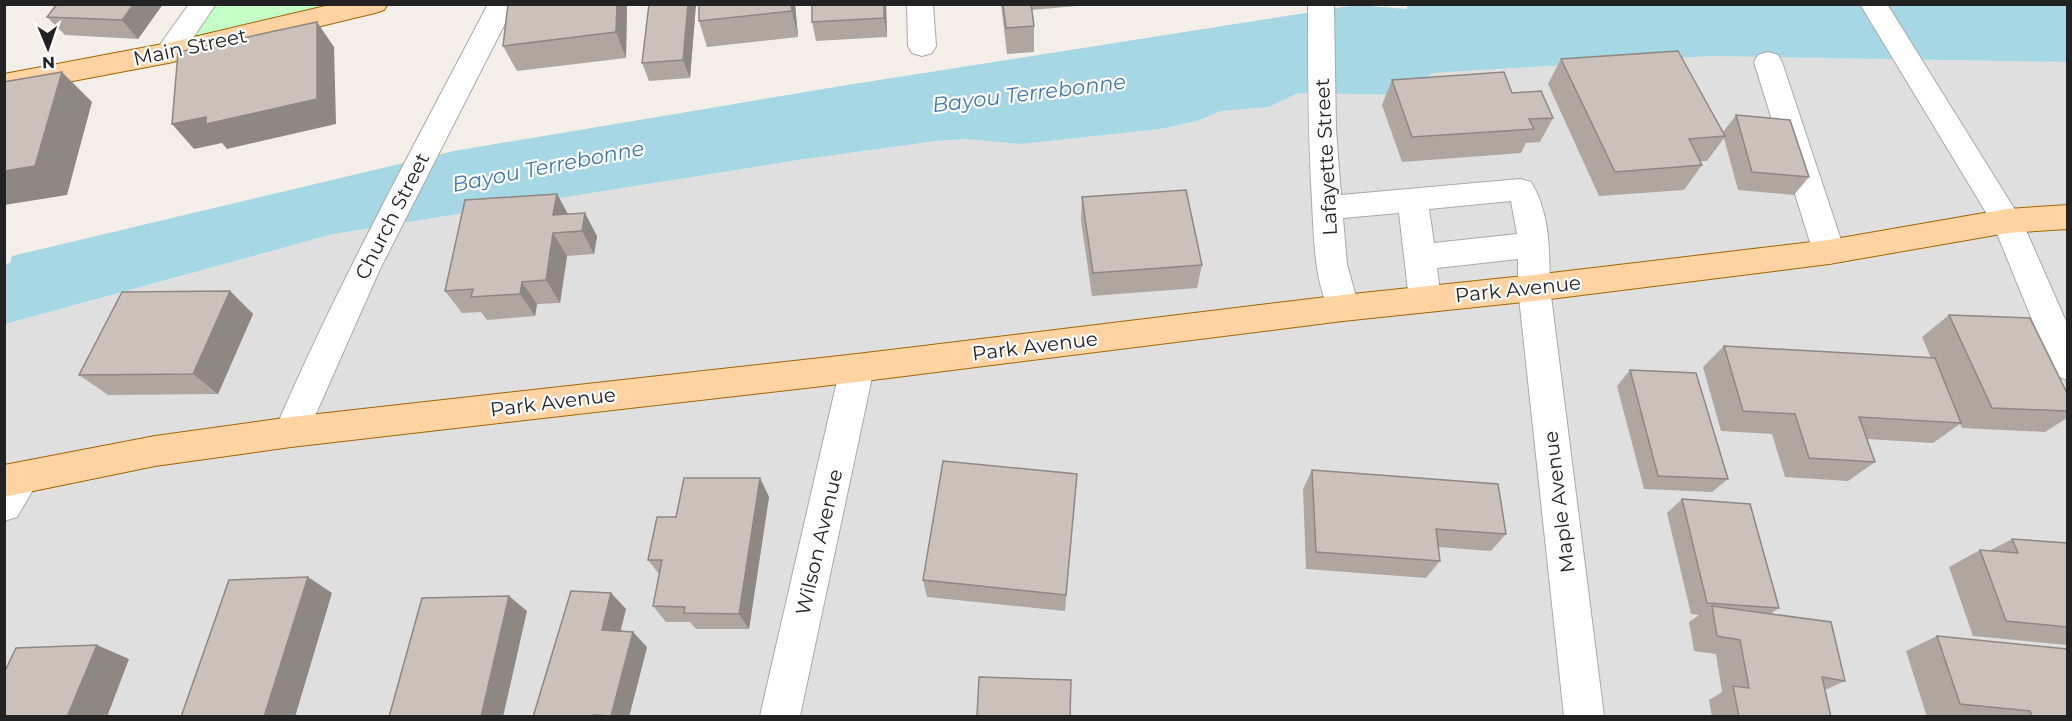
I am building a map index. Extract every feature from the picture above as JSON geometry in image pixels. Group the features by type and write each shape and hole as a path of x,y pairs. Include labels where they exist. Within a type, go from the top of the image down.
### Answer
{"main road":[{"name":"Main Street","path":"4,84 168,53 375,4"},
{"name":"Park Avenue","path":"10,488 155,451 291,432 857,368 1343,308 1534,288 1829,252 2007,221 2067,218"}],"street":[{"path":"168,53 203,4"},
{"name":"Church Street","path":"291,432 314,374 383,228 502,4"},
{"path":"920,4 922,46"},
{"name":"Lafayette Street","path":"1320,4 1322,130 1332,264 1343,308"},
{"path":"1873,4 2007,221 2067,366"},
{"path":"1768,62 1829,252"},
{"name":"Maple Avenue","path":"1413,200 1520,190 1526,197 1533,245 1534,288 1584,717"},
{"path":"1328,208 1413,200 1425,299"},
{"path":"1420,257 1533,245"},
{"name":"Wilson Avenue","path":"780,717 857,368"}],"shaded area":[{"path":"1711,56 2067,62 2067,716 5,716 5,324 333,234 798,160 936,141 965,139 1022,144 1160,129 1197,121 1221,111 1269,107 1298,93 1405,95 1432,73"}],"green space":[{"path":"203,5 375,5 168,53"}],"water":[{"name":"Bayou Terrebonne","path":"1356,5 1407,9 1407,5 2067,5 2067,62 1711,56 1432,73 1405,95 1298,93 1269,107 1221,111 1197,121 1160,129 1022,144 965,139 936,141 798,160 333,234 5,324 5,264 10,263 12,256 454,151 841,86"}],"building":[{"path":"57,4 134,4 122,20 47,17"},
{"path":"508,4 617,4 616,32 503,46"},
{"path":"649,4 688,4 683,60 642,63"},
{"path":"699,4 791,4 792,11 699,21"},
{"path":"812,4 884,4 884,18 812,22"},
{"path":"1003,4 1031,4 1034,26 1006,28"},
{"path":"317,22 317,99 206,124 206,117 172,124 178,52"},
{"path":"1678,51 1725,136 1689,139 1702,165 1615,172 1561,59"},
{"path":"62,72 35,166 4,171 4,82"},
{"path":"1504,72 1512,93 1541,91 1553,118 1529,119 1534,129 1412,137 1392,80"},
{"path":"1736,115 1790,120 1809,177 1752,172"},
{"path":"1186,190 1202,265 1093,273 1082,197"},
{"path":"557,194 553,215 585,213 582,231 553,233 546,280 522,282 520,294 471,297 473,289 445,291 465,200"},
{"path":"230,291 193,374 79,375 122,292"},
{"path":"1949,315 2030,318 2067,393 2067,411 1992,408"},
{"path":"1724,346 1935,358 1961,423 1859,417 1875,462 1809,458 1795,414 1743,411"},
{"path":"1630,370 1696,373 1728,479 1658,476"},
{"path":"943,461 1077,474 1066,595 923,580"},
{"path":"1312,470 1498,484 1506,534 1436,529 1440,561 1316,552"},
{"path":"684,478 760,478 739,614 684,613 685,607 653,606 662,560 648,560 657,517 676,517"},
{"path":"1682,499 1750,504 1779,608 1707,603"},
{"path":"2012,539 2067,543 2067,627 2006,621 1980,550 2018,553"},
{"path":"308,577 264,717 181,717 229,580"},
{"path":"571,591 611,593 602,630 633,632 611,716 533,717"},
{"path":"509,596 481,717 389,717 422,598"},
{"path":"1712,606 1831,622 1845,681 1822,677 1831,717 1739,717 1733,686 1749,688 1740,640 1717,636"},
{"path":"1937,636 2067,649 2067,717 2032,717 2030,711 1960,704"},
{"path":"97,645 67,717 4,717 4,673 16,648"},
{"path":"979,677 1071,680 1070,717 977,717"}]}
